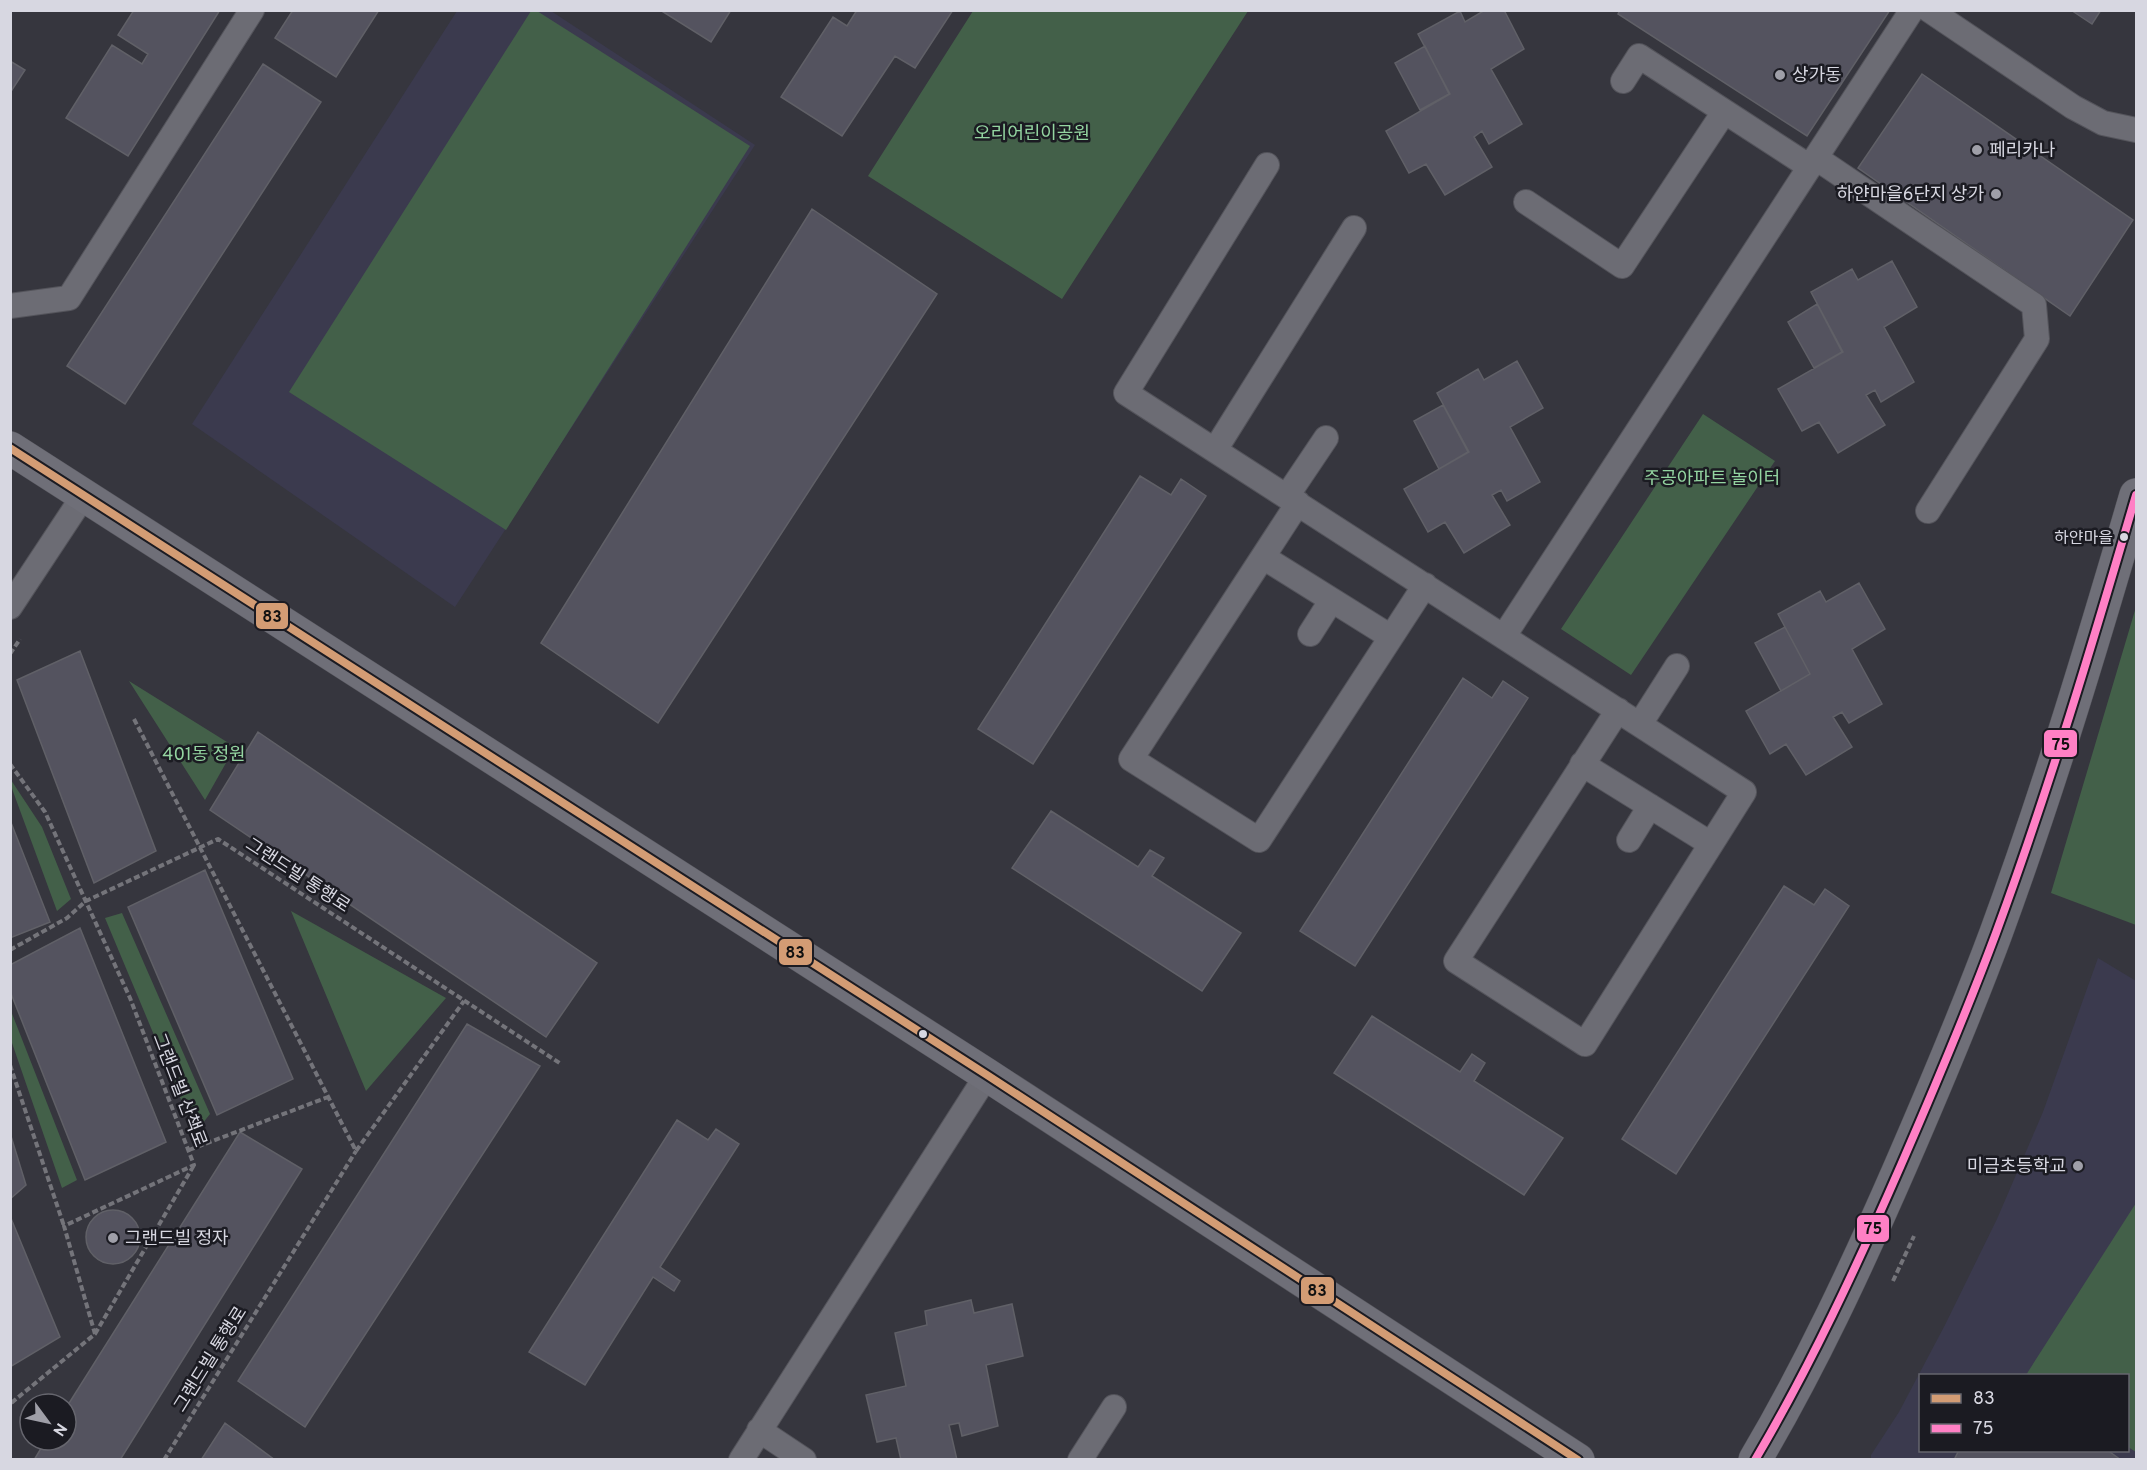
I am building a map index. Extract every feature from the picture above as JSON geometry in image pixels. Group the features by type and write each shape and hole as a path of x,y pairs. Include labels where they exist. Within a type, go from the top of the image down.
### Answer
{"main road":[{"path":"10,448 987,1075 1578,1460"},
{"path":"1755,1460 1828,1325 1874,1228 1929,1100 1996,933 2073,709 2136,495"}],"lane":[{"path":"10,306 69,297 252,10"},
{"path":"1504,636 1912,10"},
{"path":"1929,11 2073,107 2103,123 2136,130"},
{"path":"1623,81 1639,56 1724,112 1813,163 2034,304 2037,339 1928,511"},
{"path":"1526,202 1622,266 1724,112"},
{"path":"1267,165 1126,393 1293,499 1640,724 1744,792 1586,1044 1456,961 1618,710"},
{"path":"1215,450 1354,228"},
{"path":"1326,438 1263,557 1131,759 1259,840 1425,585"},
{"path":"10,606 84,495"},
{"path":"1263,557 1390,637"},
{"path":"1310,634 1331,601"},
{"path":"1640,724 1677,666"},
{"path":"1582,764 1711,844"},
{"path":"1629,840 1650,806"},
{"path":"741,1460 987,1075"},
{"path":"1080,1460 1114,1407"},
{"path":"759,1430 804,1460"}],"path":[{"path":"134,719 356,1151 464,1001"},
{"name":"그랜드빌 산책로","path":"10,764 45,812 86,901 130,998 194,1165 64,1227"},
{"name":"그랜드빌 통행로","path":"10,950 68,918 86,901 218,839 561,1064"},
{"path":"10,1065 64,1227 95,1334"},
{"path":"189,1150 327,1097"},
{"name":"그랜드빌 통행로","path":"164,1460 356,1151"},
{"path":"10,1404 95,1334 194,1165"}],"shaded area":[{"path":"457,11 551,11 755,145 455,607 192,424"},
{"name":"미금초등학교","path":"2098,958 2136,981 2136,1459 1871,1460 1871,1455 1899,1412 1919,1374 1919,1452 2129,1452 2129,1374 1919,1374 1997,1219 2043,1112"}],"green space":[{"path":"531,11 537,11 750,146 506,530 289,392"},
{"name":"오리어린이공원","path":"973,11 1248,11 1062,299 868,176"},
{"name":"주공아파트 놀이터","path":"1703,414 1775,461 1631,675 1561,629"},
{"path":"2136,607 2136,925 2051,893"},
{"name":"401동 정원","path":"129,681 235,747 205,800"},
{"path":"11,780 42,827 71,899 57,911 11,786"},
{"path":"291,911 446,998 366,1091"},
{"path":"122,913 210,1114 195,1133 105,918"},
{"path":"11,1011 77,1180 62,1188 11,1040"},
{"path":"2136,1203 2136,1452 2129,1448 2129,1374 2027,1374"}],"building":[{"path":"134,10 220,10 128,156 66,118 112,45 142,64 148,54 118,35"},
{"path":"293,10 379,10 336,77 275,38"},
{"path":"660,10 731,10 711,42"},
{"path":"857,10 953,10 915,68 895,56 842,136 781,97 833,17 847,26"},
{"path":"1485,10 1504,10 1524,49 1491,69 1522,124 1489,144 1482,131 1474,137 1492,167 1445,195 1426,164 1409,173 1386,131 1450,94 1418,34 1460,11 1465,22"},
{"name":"상가동","path":"1620,10 1890,10 1807,136 1618,14"},
{"path":"2071,10 2101,10 2092,24"},
{"path":"1425,46 1449,94 1420,110 1395,63"},
{"path":"10,61 25,70 10,93"},
{"path":"263,64 321,102 125,404 67,366"},
{"name":"하얀마을6단지 상가","path":"1922,74 2133,220 2070,316 1858,168"},
{"path":"812,209 937,294 658,723 541,643"},
{"path":"1892,261 1917,307 1884,327 1914,382 1881,402 1875,390 1866,395 1885,425 1838,453 1819,422 1802,431 1778,389 1843,352 1811,292 1852,269 1858,280"},
{"path":"1817,304 1842,352 1814,368 1788,322"},
{"path":"1517,361 1543,408 1510,427 1540,482 1507,501 1501,490 1492,495 1510,525 1464,553 1445,522 1428,532 1404,489 1469,452 1437,393 1478,369 1484,380"},
{"path":"1443,405 1468,452 1439,469 1414,421"},
{"path":"1140,476 1171,495 1181,479 1206,496 1033,764 978,729"},
{"path":"1859,583 1885,629 1852,649 1882,704 1849,723 1842,712 1833,717 1852,747 1806,775 1786,744 1770,754 1746,711 1810,674 1778,614 1820,591 1826,602"},
{"path":"1785,627 1810,674 1781,691 1755,643"},
{"path":"80,651 156,851 94,883 17,680"},
{"path":"1463,678 1492,698 1503,681 1528,698 1355,966 1300,931"},
{"path":"258,732 597,963 546,1037 210,810"},
{"path":"1051,811 1138,867 1150,850 1164,858 1152,876 1241,933 1202,991 1012,868"},
{"path":"10,820 50,922 10,938"},
{"path":"205,870 293,1079 217,1115 128,907"},
{"path":"1784,886 1814,905 1825,889 1849,906 1676,1174 1622,1139"},
{"path":"80,928 166,1142 85,1180 10,991 10,965"},
{"path":"1372,1016 1460,1072 1472,1054 1485,1063 1474,1081 1563,1138 1524,1195 1334,1073"},
{"path":"467,1024 540,1066 305,1427 238,1381"},
{"path":"677,1120 708,1140 716,1129 739,1144 660,1267 680,1281 674,1291 653,1277 585,1385 529,1352"},
{"path":"240,1132 302,1169 120,1460 34,1460 39,1452 78,1452 78,1392 76,1392"},
{"path":"10,1133 26,1185 10,1199"},
{"name":"그랜드빌 정자","path":"113,1210 123,1212 132,1218 138,1227 140,1237 138,1247 132,1256 123,1262 113,1264 103,1262 94,1256 88,1247 86,1237 88,1227 94,1218 103,1212"},
{"path":"10,1216 60,1337 10,1367"},
{"path":"971,1300 974,1313 1012,1304 1023,1356 986,1365 998,1426 962,1436 959,1423 949,1425 957,1460 901,1460 896,1438 877,1442 866,1395 906,1386 895,1333 927,1325 925,1311"},
{"path":"225,1423 275,1460 201,1460"},
{"path":"1958,1452 2110,1452 2121,1460 1954,1460"}],"transit line":[{"name":"83","path":"10,448 987,1075 1578,1460"},
{"name":"75","path":"1755,1460 1814,1352 1850,1278 1974,991 2052,770 2136,495"}],"place":[{"name":"상가동","path":"1780,75"},
{"name":"페리카나","path":"1977,150"},
{"name":"하얀마을6단지 상가","path":"1996,194"},
{"name":"하얀마을","path":"2124,537"},
{"name":"미금초등학교","path":"2078,1166"},
{"name":"그랜드빌 정자","path":"113,1238"}]}
